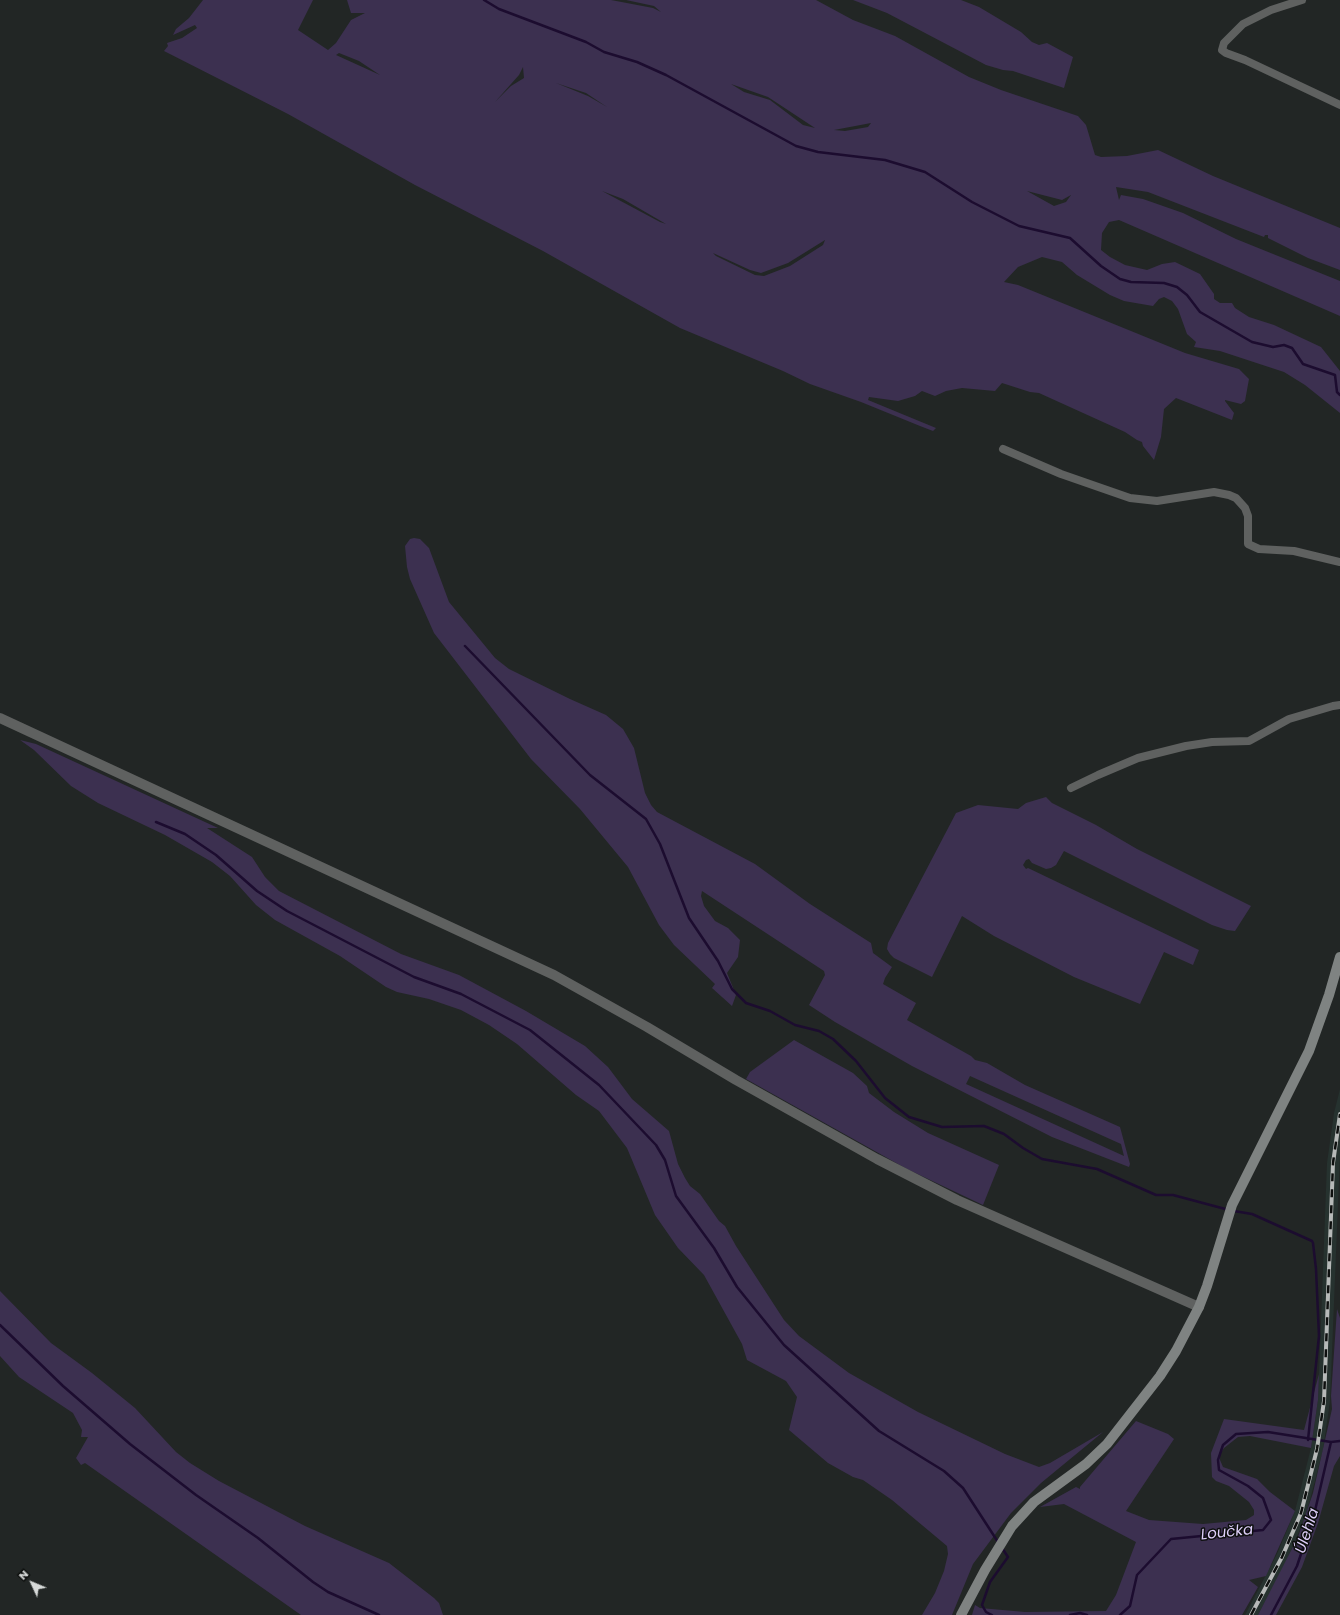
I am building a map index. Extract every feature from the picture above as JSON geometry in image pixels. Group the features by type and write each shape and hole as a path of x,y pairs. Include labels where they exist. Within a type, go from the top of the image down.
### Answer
{"main road":[{"path":"961,1615 988,1565 1012,1526 1040,1498 1086,1464 1107,1444 1163,1371 1180,1343 1199,1307 1232,1205 1309,1051 1329,995 1340,957"}],"street":[{"path":"1302,0 1271,10 1243,24 1227,40 1222,50 1340,105"},
{"path":"1003,448 1061,474 1130,498 1157,501 1214,492 1229,495 1236,498 1245,508 1248,516 1248,544 1259,549 1294,551 1340,562"},
{"path":"1071,788 1098,774 1138,758 1186,746 1212,742 1234,743 1249,741 1289,720 1340,705"},
{"path":"0,718 554,975 877,1159 957,1200 1199,1307"}],"shaded area":[{"path":"203,0 313,0 298,30 328,50 336,43 351,20 365,13 351,13 347,0 611,0 653,8 661,12 654,6 626,0 816,0 853,20 895,36 969,77 1001,90 1078,116 1086,125 1095,155 1101,157 1127,156 1158,150 1213,176 1340,228 1340,270 1308,258 1268,238 1268,235 1265,235 1264,237 1148,192 1116,187 1119,200 1121,195 1143,199 1183,213 1236,239 1340,281 1340,316 1119,220 1109,222 1102,233 1101,250 1125,265 1147,270 1162,264 1175,262 1200,274 1214,294 1214,299 1220,303 1232,303 1235,308 1249,317 1274,325 1321,347 1340,371 1340,413 1305,385 1284,372 1220,351 1194,347 1196,342 1187,334 1178,309 1172,301 1164,297 1159,299 1153,306 1124,301 1110,295 1077,275 1062,262 1042,257 1018,267 1004,282 1018,285 1185,353 1239,369 1249,379 1245,401 1241,404 1225,400 1234,413 1232,420 1176,398 1164,409 1161,437 1154,460 1143,446 1142,442 1125,432 1039,393 1030,392 1002,383 995,391 962,388 946,391 935,396 922,391 915,396 898,401 869,397 868,400 936,428 933,431 861,402 810,384 783,371 680,328 543,251 415,185 288,114 164,51 168,46 167,43 182,38 197,28 195,25 173,35 176,29 189,18","holes":["339,53 359,61 380,75 336,55","523,67 524,78 511,86 495,102 519,75","556,83 586,93 607,107 588,96","731,84 768,97 815,128 803,125 770,100 744,92","871,123 868,127 845,131 834,130","602,191 623,199 666,224 660,222","1027,191 1062,200 1071,195 1066,202 1054,206","825,240 823,245 790,266 764,276 755,275 716,256 713,253 750,270 761,273 788,263"]},
{"path":"853,0 961,0 979,7 1021,32 1032,42 1039,45 1047,43 1073,57 1064,88 1013,71 986,65 887,13"},
{"path":"410,539 420,539 429,548 449,602 495,658 509,669 606,715 623,729 634,748 645,793 651,805 657,812 755,864 810,904 871,943 873,953 892,967 883,984 916,1003 907,1020 971,1056 975,1060 987,1063 1025,1085 1120,1127 1130,1164 1129,1167 1052,1137 912,1066 835,1022 809,1005 825,975 824,971 702,891 701,896 704,906 715,921 728,928 740,940 738,957 727,973 736,995 732,1006 712,988 715,984 674,945 659,925 628,867 580,809 531,759 434,633 410,579 405,546","holes":["970,1076 1121,1144 1124,1156 966,1084"]},
{"path":"20,740 36,744 218,828 207,828 252,857 265,877 279,891 401,954 459,975 526,1011 585,1046 608,1067 632,1099 669,1131 678,1164 685,1178 690,1186 700,1194 719,1221 725,1226 736,1246 784,1320 799,1336 849,1373 918,1412 1005,1454 1039,1467 1050,1463 1103,1432 1041,1483 1011,1513 973,1564 952,1615 922,1615 935,1593 944,1571 948,1554 947,1546 892,1500 863,1480 853,1477 828,1463 789,1430 797,1397 786,1381 747,1360 742,1344 704,1275 678,1248 655,1215 627,1148 599,1111 576,1095 517,1044 489,1025 461,1010 429,999 397,992 386,987 340,956 275,920 256,905 230,876 212,862 165,835 98,803 71,786 34,750"},
{"path":"1046,797 1052,803 1096,825 1137,849 1251,906 1235,931 1227,930 1212,925 1064,851 1056,865 1051,868 1046,869 1032,863 1029,859 1026,860 1023,865 1026,869 1028,868 1199,950 1193,965 1164,952 1140,1004 1074,977 994,936 962,916 932,977 894,958 887,949 888,943 956,813 978,805 1018,809 1026,803"},
{"path":"794,1040 853,1073 867,1086 869,1093 894,1112 928,1133 999,1165 983,1205 907,1169 746,1079 750,1072"},
{"path":"1340,1089 1340,1155 1330,1401 1323,1450 1306,1515 1287,1560 1258,1615 1245,1615 1277,1554 1295,1511 1311,1448 1318,1400 1327,1163 1334,1113"},
{"path":"0,1291 51,1343 92,1373 135,1408 176,1452 190,1463 219,1481 305,1526 389,1563 434,1598 439,1603 443,1615 301,1615 85,1463 81,1465 76,1458 88,1437 81,1437 82,1430 73,1413 19,1377 0,1356"},
{"path":"1337,1309 1340,1318 1340,1456 1334,1466 1318,1523 1302,1567 1276,1615 1258,1615 1298,1537 1313,1493 1332,1409 1331,1396"},
{"path":"1319,1374 1318,1400 1311,1448 1250,1436 1238,1437 1224,1448 1220,1454 1220,1460 1223,1467 1257,1479 1270,1492 1295,1511 1266,1576 1249,1580 1258,1587 1242,1615 972,1615 975,1605 980,1608 1025,1612 1106,1611 1116,1595 1136,1542 1064,1504 1040,1507 1076,1487 1080,1489 1080,1487 1136,1421 1168,1434 1174,1439 1126,1511 1149,1520 1203,1524 1246,1520 1254,1515 1254,1510 1249,1502 1229,1486 1216,1481 1212,1477 1211,1453 1224,1419 1304,1430"}],"waterway":[{"path":"484,0 499,9 586,42 604,52 637,62 666,75 796,146 818,152 885,160 925,172 972,202 1019,226 1070,238 1101,266 1120,279 1131,282 1164,283 1177,287 1187,295 1200,312 1252,342 1273,347 1284,345 1292,348 1303,364 1335,375 1337,392 1340,395"},
{"path":"465,646 590,775 646,819 660,844 689,918 718,961 732,989 746,1003 770,1011 795,1025 819,1031 833,1039 856,1061 885,1098 909,1117 942,1127 984,1126 1004,1134 1023,1148 1042,1159 1097,1169 1156,1195 1173,1195 1229,1210"},
{"path":"156,822 185,834 216,855 257,891 287,911 414,977 461,994 530,1030 599,1085 656,1145 665,1160 676,1196 714,1248 737,1287 784,1345 879,1431 944,1471 963,1488 998,1542"},
{"path":"1234,1211 1252,1214 1312,1241 1313,1243 1316,1269 1319,1336 1308,1440"},
{"path":"0,1325 63,1386 130,1444 196,1495 258,1538 313,1582 328,1592 379,1615"},
{"name":"Loučka","path":"1120,1615 1130,1606 1137,1575 1171,1539 1263,1530 1271,1520 1263,1498 1248,1486 1219,1470 1218,1460 1223,1445 1236,1434 1268,1432 1331,1442 1340,1441"},
{"name":"Úlehla","path":"1271,1615 1297,1566 1314,1515 1331,1442"},
{"path":"992,1615 986,1612 982,1605 990,1582 1008,1557 1002,1548"},
{"name":"Loučka","path":"1070,1615 1080,1613 1087,1615"}],"railway":[{"path":"1251,1615 1282,1557 1301,1513 1317,1449 1324,1401 1333,1163 1340,1114"}]}
